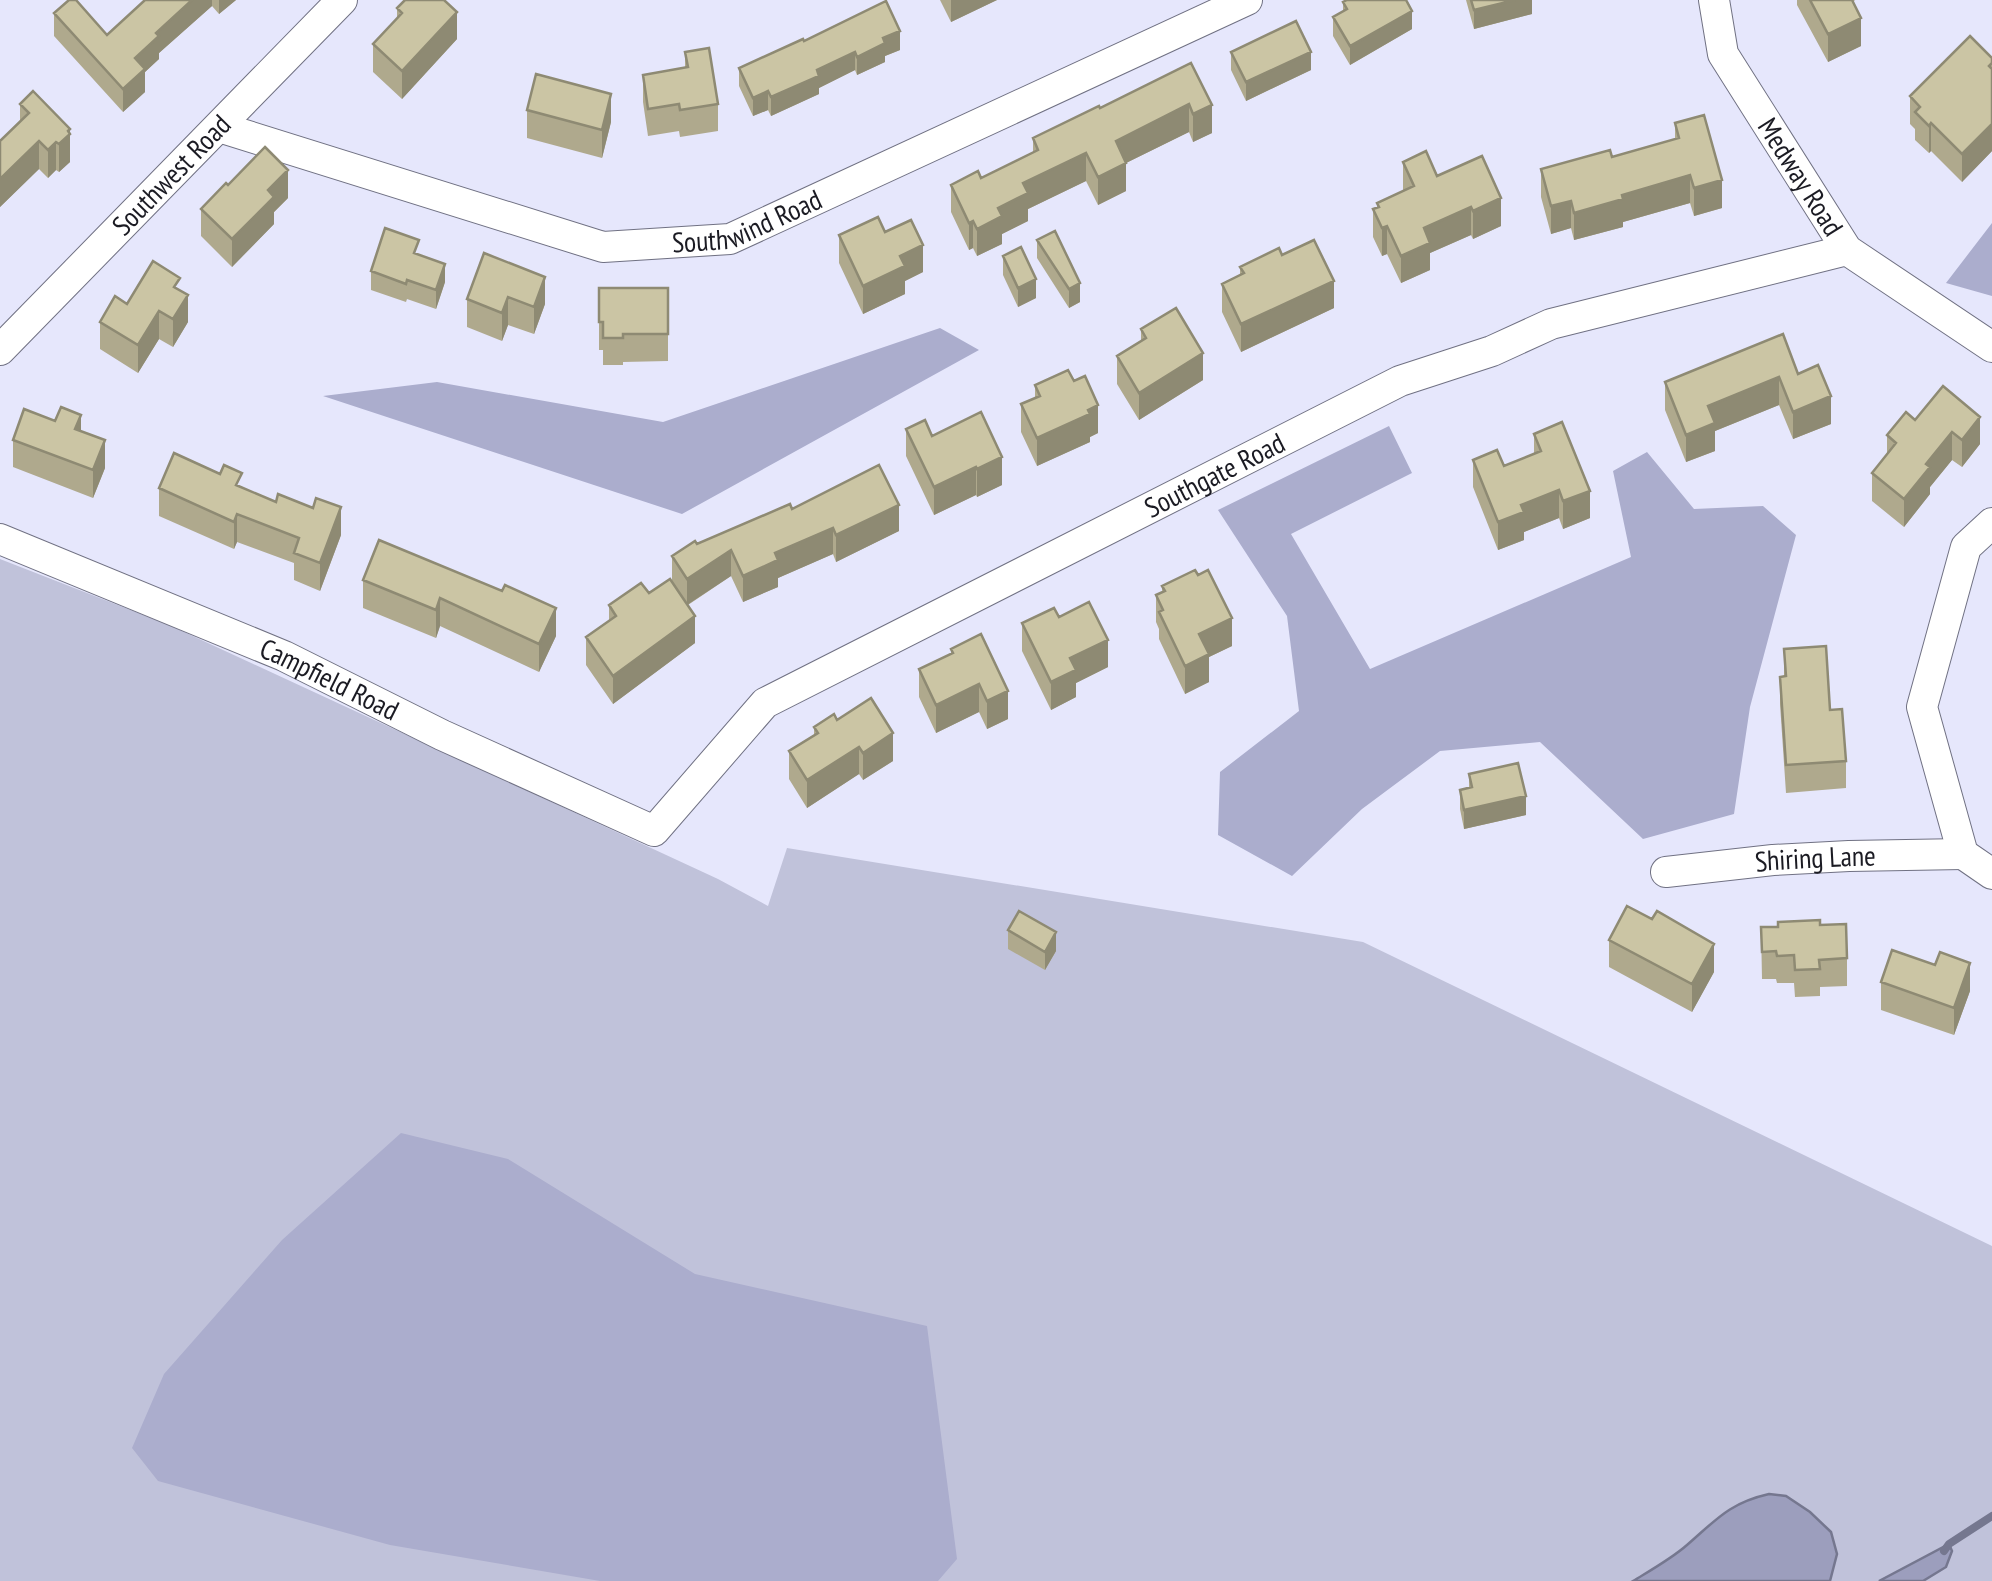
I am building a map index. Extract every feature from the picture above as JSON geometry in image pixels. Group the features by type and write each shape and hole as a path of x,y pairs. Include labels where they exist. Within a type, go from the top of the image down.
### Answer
{"street":[{"name":"Southwest Road","path":"0,350 342,0"},
{"name":"Southwind Road","path":"219,127 602,247 730,239 1248,0"},
{"name":"Medway Road","path":"1714,0 1723,54 1848,250 1992,348"},
{"name":"Southgate Road","path":"654,832 766,703 1400,381 1492,351 1551,324 1848,250"},
{"path":"1992,524 1966,547 1922,707 1963,854 1992,874"},
{"name":"Campfield Road","path":"0,539 284,656 442,735 654,832"},
{"name":"Shiring Lane","path":"1666,872 1773,860 1963,854"}],"shaded area":[{"path":"1992,223 1992,296 1946,283"},
{"path":"940,328 979,350 682,514 323,396 437,382 663,422"},
{"path":"1389,426 1412,473 1291,534 1370,669 1631,557 1613,471 1647,452 1694,509 1763,506 1796,535 1750,707 1734,814 1643,839 1540,742 1440,751 1362,809 1292,876 1218,835 1220,772 1299,711 1287,616 1218,510"},
{"path":"0,559 169,625 718,879 768,906 787,848 1363,942 1992,1246 1992,1581 0,1581"},
{"path":"401,1133 508,1159 695,1274 927,1326 957,1559 938,1581 600,1581 390,1545 158,1481 132,1448 164,1374 282,1240"},
{"path":"1769,1494 1786,1496 1831,1532 1837,1554 1830,1581 1633,1581 1674,1555 1733,1508"},
{"path":"1949,1544 1952,1551 1946,1567 1923,1581 1879,1581"}],"building":[{"path":"69,0 76,0 107,35 145,0 192,0 135,58 145,69 123,89 54,13"},
{"path":"405,0 444,0 457,12 402,71 373,44 402,13 397,8"},
{"path":"1406,0 1412,11 1350,46 1333,17 1347,9 1343,2"},
{"path":"1471,0 1515,0 1474,10"},
{"path":"1810,0 1852,0 1861,18 1828,34"},
{"path":"886,1 900,31 883,38 885,43 817,70 819,76 771,97 768,91 753,98 739,68"},
{"path":"1296,21 1311,52 1246,82 1231,52"},
{"path":"1970,36 1992,58 1992,124 1962,154 1915,112 1920,107 1910,96"},
{"path":"709,48 718,104 680,110 679,104 648,109 643,75 688,67 685,52"},
{"path":"1191,63 1212,105 1193,114 1189,104 1116,141 1126,163 1098,177 1086,153 1023,183 1028,193 998,208 1002,216 977,229 973,221 969,223 951,185 978,171 981,178 1038,150 1033,138"},
{"path":"536,74 611,94 602,130 527,110"},
{"path":"33,91 70,129 70,134 48,150 39,141 0,179 0,141 29,113 20,104"},
{"path":"1704,115 1722,180 1694,188 1690,175 1574,213 1571,201 1551,206 1541,169 1610,150 1612,157 1679,138 1675,123"},
{"path":"265,147 288,170 268,190 274,197 232,239 201,209"},
{"path":"1426,151 1437,176 1482,156 1501,198 1424,228 1430,243 1401,256 1387,226 1382,228 1373,209 1379,207 1377,203 1414,186 1403,162"},
{"path":"878,217 885,232 911,220 923,245 900,256 905,266 863,286 839,235"},
{"path":"385,228 419,240 414,253 445,264 436,290 371,271"},
{"path":"1055,231 1080,283 1069,289 1037,240"},
{"path":"1314,240 1334,281 1241,324 1222,284 1244,273 1240,267 1279,248 1282,255"},
{"path":"1021,247 1036,279 1018,288 1003,256"},
{"path":"484,253 545,277 534,307 508,297 502,313 467,299"},
{"path":"153,261 180,278 174,287 188,295 173,319 159,311 138,345 100,322 115,296 127,304"},
{"path":"599,288 668,288 668,334 603,338"},
{"path":"1176,308 1203,353 1139,393 1117,356 1146,338 1141,329"},
{"path":"1783,334 1798,374 1818,365 1831,396 1793,412 1779,377 1708,406 1715,423 1686,435 1665,382"},
{"path":"1068,370 1074,381 1085,376 1098,405 1088,410 1090,414 1037,438 1021,404 1040,396 1035,385"},
{"path":"1943,386 1980,417 1962,440 1952,432 1904,499 1872,473 1896,443 1887,435 1906,412 1915,420"},
{"path":"61,407 81,415 75,429 105,440 93,470 13,440 24,409 55,421"},
{"path":"981,412 1002,457 934,487 906,429 925,420 932,436"},
{"path":"1562,422 1590,491 1563,501 1559,490 1521,505 1524,512 1498,522 1473,460 1497,450 1504,466 1541,451 1534,434"},
{"path":"174,453 220,474 224,465 242,473 236,485 276,502 278,494 313,508 316,498 341,507 320,563 294,553 299,538 237,514 234,522 159,488"},
{"path":"879,465 899,505 836,535 833,528 775,553 778,560 743,576 731,550 687,579 672,556 695,541 697,544 790,504 792,509"},
{"path":"379,540 502,591 505,585 556,608 539,644 440,598 436,610 363,580"},
{"path":"1195,570 1198,575 1208,570 1232,618 1199,634 1209,654 1185,666 1159,612 1163,610 1156,595 1165,591 1162,586"},
{"path":"670,579 695,616 613,676 586,637 616,616 609,605 641,583 649,593"},
{"path":"1089,602 1108,640 1070,658 1076,670 1051,682 1022,623 1054,608 1059,617"},
{"path":"981,634 1008,691 987,701 979,684 936,705 919,669"},
{"path":"1826,646 1830,710 1842,709 1846,761 1786,765 1780,677 1786,676 1784,649"},
{"path":"871,698 893,733 863,753 859,747 807,780 789,751 818,733 814,727 834,714 837,720"},
{"path":"1518,763 1526,796 1464,810 1460,790 1472,787 1469,774"},
{"path":"1627,906 1652,919 1657,911 1714,944 1692,984 1609,940"},
{"path":"1019,911 1056,932 1045,952 1008,930"},
{"path":"1820,920 1820,925 1846,924 1847,958 1819,960 1820,969 1795,970 1794,955 1762,952 1761,927"},
{"path":"1892,950 1935,965 1940,952 1970,963 1954,1008 1881,982"}],"waterway":[{"path":"1944,1551 1992,1516"}]}
